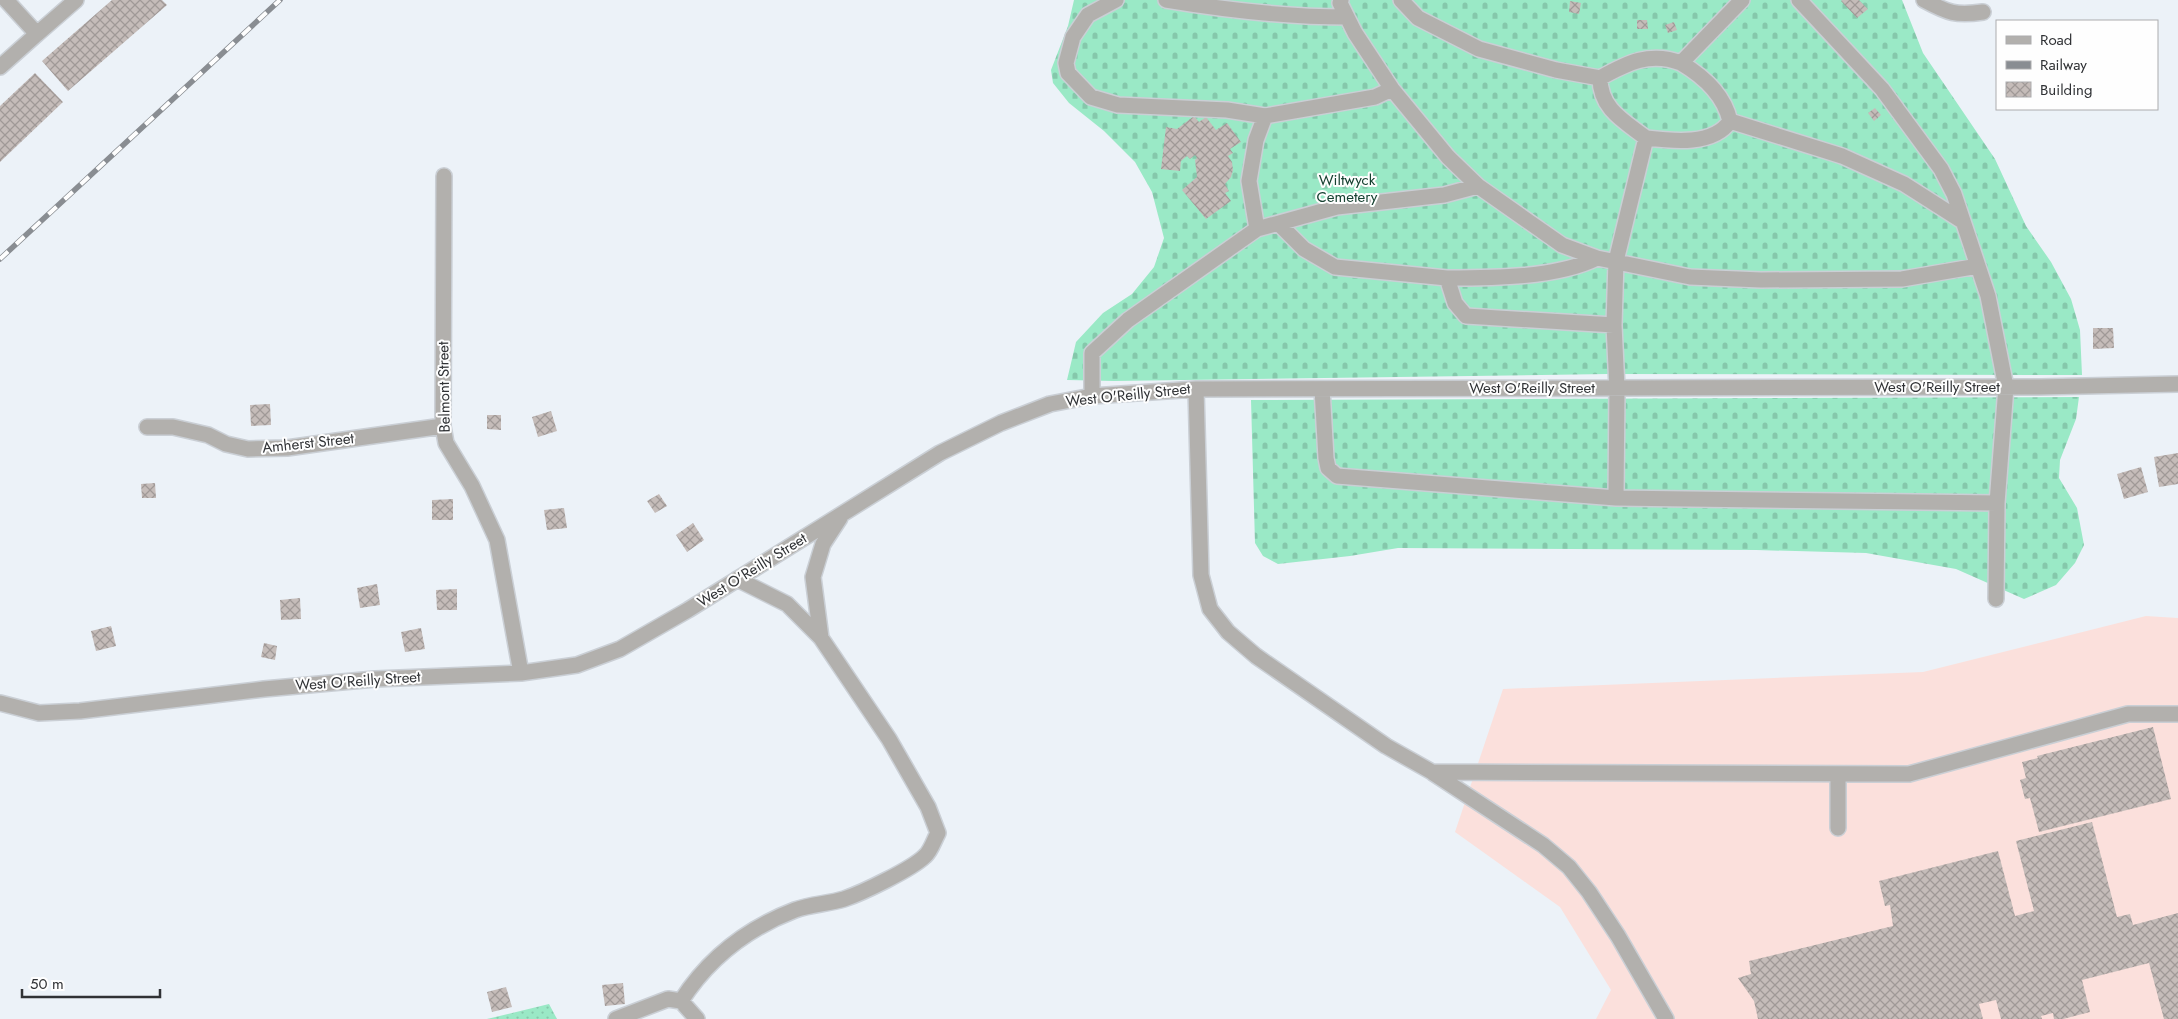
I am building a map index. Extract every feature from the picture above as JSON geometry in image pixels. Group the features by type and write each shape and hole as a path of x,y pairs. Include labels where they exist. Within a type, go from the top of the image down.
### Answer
{"street":[{"path":"6,0 37,34"},
{"path":"0,67 76,0"},
{"path":"1116,0 1088,15 1073,37 1066,63 1068,74 1091,98 1118,105 1227,110 1264,116 1375,97 1392,89"},
{"path":"1166,0 1256,14 1347,17"},
{"path":"1340,0 1355,33 1392,89 1448,157 1478,186 1562,245 1597,258 1690,276 1761,280 1902,279 1978,266"},
{"path":"1401,0 1418,18 1479,48 1556,70 1600,78 1621,66 1644,58 1666,57 1700,74 1727,110 1730,121 1725,129 1701,138 1673,141 1646,138 1607,106 1600,91 1600,78"},
{"path":"1680,63 1742,0"},
{"path":"1799,0 1882,89 1941,169 1954,194 1988,296 2006,387 1997,503 1996,599"},
{"path":"1924,0 1944,10 1963,15 1983,12"},
{"path":"1257,229 1249,181 1256,140 1264,116"},
{"path":"1730,121 1842,156 1904,184 1962,220"},
{"path":"1616,498 1617,388 1614,325 1616,261 1646,138"},
{"name":"Belmont Street","path":"444,176 443,426 446,444 472,486 497,540 521,673"},
{"path":"1092,396 1092,353 1128,320 1257,229 1338,207 1444,195 1478,186"},
{"path":"1279,224 1304,249 1335,266 1447,278 1483,278 1560,270 1597,258"},
{"path":"1447,278 1456,303 1466,316 1614,325"},
{"name":"West O'Reilly Street","path":"0,703 39,713 80,711 264,688 375,679 521,673 578,665 620,649 940,453 1001,422 1050,404 1092,396 1196,388 2006,387 2178,384"},
{"path":"1196,388 1201,575 1210,609 1228,632 1256,656 1386,746 1432,772 1543,845 1569,867 1589,892 1618,936 1666,1019"},
{"path":"1322,389 1326,458 1328,468 1337,476 1616,498 1997,503"},
{"name":"Amherst Street","path":"147,427 173,427 208,435 226,444 248,449 287,448 443,426"},
{"path":"821,638 813,577 823,544 844,513"},
{"path":"681,1001 692,984 729,946 765,923 797,909 844,899 905,870 926,855 938,832 928,807 889,739 821,638 788,604 737,579"},
{"path":"1432,772 1909,774 2128,714 2178,714"},
{"path":"1838,774 1838,828"},
{"path":"616,1019 668,999 681,1001 696,1019"}],"shaded area":[{"path":"2146,616 2178,618 2178,1019 1596,1019 1611,990 1560,907 1455,832 1503,689 1923,672"}],"green space":[{"name":"Wiltwyck Cemetery","path":"1074,0 1902,0 1923,53 1995,159 2026,226 2051,262 2071,299 2080,330 2082,375 1608,374 1114,381 1067,380 1076,342 1103,313 1132,294 1154,267 1164,238 1152,192 1135,162 1104,131 1069,103 1053,83 1051,70 1068,26"},
{"path":"2079,397 2076,419 2060,460 2059,478 2077,508 2084,545 2075,563 2056,585 2024,599 1956,569 1866,553 1756,550 1398,548 1350,556 1278,564 1263,556 1255,543 1251,400"},
{"path":"549,1004 557,1019 487,1019"}],"building":[{"path":"112,0 162,0 167,5 68,91 42,61"},
{"path":"1842,0 1859,0 1868,9 1857,18"},
{"path":"1570,1 1581,3 1579,14 1569,12"},
{"path":"1637,20 1647,20 1648,29 1637,29"},
{"path":"1674,22 1677,30 1668,33 1665,25"},
{"path":"35,73 63,102 0,162 0,106"},
{"path":"1875,108 1881,115 1874,121 1868,113"},
{"path":"1194,116 1199,122 1206,117 1216,130 1227,123 1241,142 1230,149 1233,153 1228,156 1232,162 1233,170 1231,177 1225,184 1229,191 1225,193 1231,201 1206,219 1182,190 1197,177 1195,160 1197,158 1195,155 1190,159 1187,156 1181,161 1180,171 1161,169 1166,127 1177,129"},
{"path":"2093,328 2113,328 2114,348 2093,349"},
{"path":"270,404 271,425 251,426 250,405"},
{"path":"551,411 557,431 538,437 532,417"},
{"path":"487,415 501,415 501,430 487,429"},
{"path":"2178,453 2178,484 2159,487 2154,457"},
{"path":"2141,467 2148,492 2124,499 2117,474"},
{"path":"155,483 156,498 142,498 141,484"},
{"path":"659,494 667,506 655,513 647,501"},
{"path":"453,499 453,520 432,520 432,500"},
{"path":"564,508 567,528 547,530 544,510"},
{"path":"693,523 704,540 687,552 676,535"},
{"path":"377,584 380,605 360,608 357,588"},
{"path":"457,589 457,610 437,610 436,590"},
{"path":"300,598 301,619 281,620 280,600"},
{"path":"111,626 116,646 96,651 91,631"},
{"path":"421,628 425,649 405,652 401,632"},
{"path":"264,643 277,646 275,660 261,657"},
{"path":"2153,727 2171,799 2039,832 2030,798 2025,799 2020,780 2026,778 2022,762 2038,758 2037,756"},
{"path":"2092,822 2117,917 2130,914 2133,925 2178,913 2178,1019 2164,1019 2149,963 2082,980 2090,1012 2063,1019 2054,1019 2053,1013 2041,1016 2042,1019 2001,1019 1996,1000 1979,1004 1983,1019 1758,1019 1754,1001 1738,978 1751,974 1749,961 1893,926 1890,905 1885,906 1879,881 1998,851 2015,916 2034,911 2016,841"},
{"path":"623,983 625,1004 605,1006 602,985"},
{"path":"506,987 512,1007 492,1012 487,992"}],"railway":[{"path":"0,259 280,0"}]}
